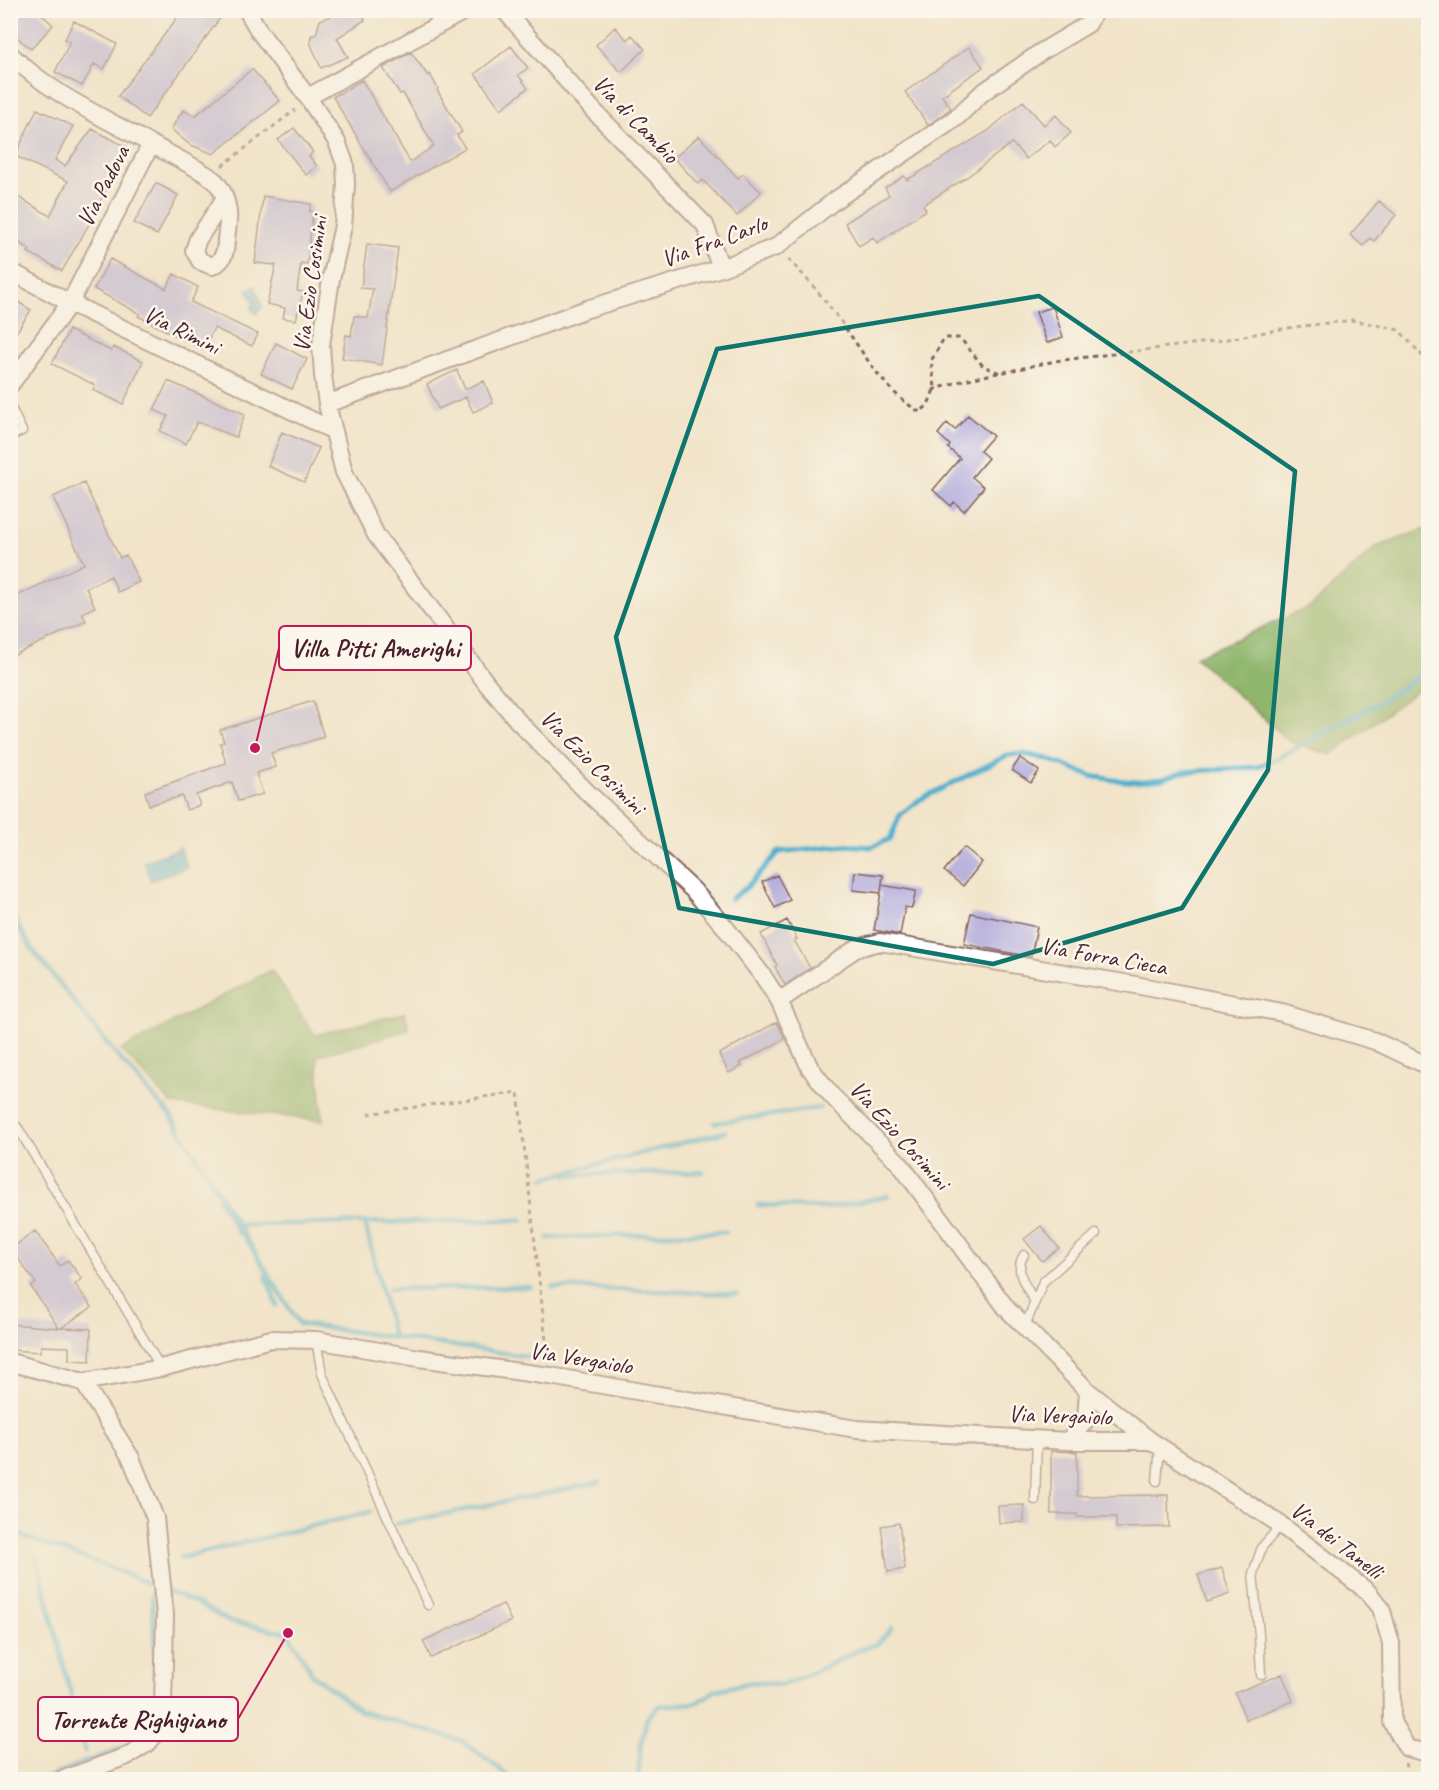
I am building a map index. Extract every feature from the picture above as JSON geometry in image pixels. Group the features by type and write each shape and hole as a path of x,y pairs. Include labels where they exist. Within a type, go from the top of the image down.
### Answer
{"street":[{"name":"Via Ezio Cosimini","path":"247,10 259,31 309,98 337,142 345,164 343,226 331,279 321,345 327,404 344,472 376,535 487,684 517,720 587,792 693,890 744,951 779,1001 810,1068 832,1096 900,1164 1007,1309 1088,1391 1155,1444"},
{"path":"309,98 466,10"},
{"name":"Via di Cambio","path":"504,10 594,111 705,225 721,268"},
{"name":"Via Fra Carlo","path":"327,404 587,309 721,268 776,247 834,201 956,118 982,93 1041,52 1088,24 1095,10"},
{"name":"Via Padova","path":"10,54 44,83 152,144 70,303 10,385"},
{"path":"152,144 208,176 216,182 225,198"},
{"name":"Via Rimini","path":"10,271 70,303 334,431"},
{"name":"Via Forra Cieca","path":"779,1001 857,948 879,942 1130,984 1282,1013 1375,1041 1428,1066"},
{"name":"Via Vergaiolo","path":"10,1362 83,1382 161,1368 271,1339 316,1340 419,1358 550,1376 856,1429 1155,1444"},
{"path":"61,1779 127,1756 148,1743 156,1733 163,1707 165,1615 155,1518 131,1458 83,1382"},
{"path":"1068,1441 1086,1420 1088,1391"},
{"name":"Via dei Tanelli","path":"1155,1444 1281,1525 1367,1591 1381,1608 1391,1643 1392,1722 1407,1748 1428,1753"}],"lane":[{"path":"10,406 22,431 10,436"},
{"path":"10,1119 24,1138 161,1368"},
{"path":"1025,1326 1043,1282 1095,1234"},
{"path":"1024,1255 1020,1261 1020,1270 1035,1302"},
{"path":"316,1340 322,1374 428,1605"},
{"path":"1035,1500 1037,1439"},
{"path":"1155,1444 1157,1481"},
{"path":"1261,1675 1253,1573 1262,1547 1281,1525"}],"path":[{"path":"208,176 309,98"},
{"path":"776,247 812,282 880,378 902,402 920,412 928,405 933,390 931,361 944,338 960,338 983,366 1000,373"},
{"path":"933,390 964,380 1055,361 1353,320 1400,330 1428,362"},
{"path":"368,1114 519,1092 550,1376"}],"highlighted area":[{"path":"1039,296 1295,471 1268,770 1182,908 993,964 679,908 616,637 717,349"}],"green space":[{"path":"1428,528 1428,687 1418,690 1331,755 1290,742 1195,657 1310,607 1376,547"},
{"path":"271,970 315,1035 405,1013 409,1030 317,1056 323,1121 172,1104 121,1050"}],"water":[{"path":"255,286 263,307 256,314 251,308 254,304 247,290"},
{"path":"180,848 187,867 151,881 144,862"}],"building":[{"path":"10,10 37,10 53,25 31,49 10,31"},
{"path":"183,10 226,10 147,118 118,96"},
{"path":"347,10 360,10 365,20 337,38 348,57 321,68 310,42 311,36 316,34 320,20"},
{"path":"74,21 117,44 104,69 94,64 82,86 55,72 70,42 65,39"},
{"path":"615,27 627,40 632,35 645,49 621,72 596,45"},
{"path":"511,46 528,68 518,75 528,88 501,109 475,74"},
{"path":"969,47 983,67 942,96 951,108 928,125 905,92"},
{"path":"411,52 428,76 430,74 462,132 457,135 465,148 390,192 333,97 362,80 410,162 434,146 403,93 400,94 383,68"},
{"path":"252,69 280,101 213,154 189,144 171,129 183,110 195,116"},
{"path":"1023,101 1044,125 1056,115 1071,133 1055,147 1050,140 1026,159 1012,143 967,177 923,205 926,210 877,243 873,237 859,246 845,223 889,195 885,188 904,176 907,180 988,131"},
{"path":"37,109 73,126 55,160 65,166 92,129 127,147 89,224 62,271 28,252 30,249 10,238 10,192 50,216 68,181 15,156"},
{"path":"294,128 313,152 309,156 317,166 306,175 278,140"},
{"path":"699,136 738,178 743,174 761,192 737,216 703,180 698,184 674,158"},
{"path":"156,183 178,195 157,235 134,223"},
{"path":"263,196 311,204 310,211 313,212 307,264 301,263 297,291 303,292 296,320 283,318 285,308 267,304 276,265 255,263"},
{"path":"1379,201 1396,215 1374,241 1370,238 1363,246 1350,235"},
{"path":"367,244 398,248 382,365 342,358 346,335 351,336 354,316 368,318 373,289 361,288"},
{"path":"110,259 166,289 174,274 198,287 191,302 258,334 252,346 214,328 203,350 138,316 140,314 94,289"},
{"path":"10,297 31,310 10,342"},
{"path":"1053,307 1063,337 1047,343 1036,312"},
{"path":"69,330 111,351 113,347 143,361 123,404 93,390 95,385 52,364"},
{"path":"276,343 307,359 292,389 261,374"},
{"path":"457,370 465,389 484,381 493,403 473,412 466,397 438,409 427,384"},
{"path":"168,381 245,414 236,437 197,422 186,444 160,431 168,416 154,410"},
{"path":"968,415 993,436 980,451 988,458 972,477 984,487 964,511 954,502 951,506 933,490 960,458 948,448 950,445 938,434 947,423 955,430"},
{"path":"282,432 319,448 304,482 268,466"},
{"path":"84,483 120,558 126,555 139,582 118,592 111,576 86,588 95,607 82,613 86,621 10,657 10,599 84,564 53,497"},
{"path":"313,701 324,737 271,753 276,767 256,773 263,794 238,801 232,782 196,795 200,805 187,810 182,796 149,805 145,792 226,763 220,743 224,742 220,730"},
{"path":"1020,758 1039,771 1031,783 1012,770"},
{"path":"964,847 982,862 963,886 944,871"},
{"path":"855,872 883,875 881,892 882,885 916,891 912,908 905,907 900,935 874,930 881,893 853,890"},
{"path":"777,875 790,900 775,908 762,882"},
{"path":"971,913 1037,927 1031,957 964,944"},
{"path":"787,920 797,939 794,940 810,968 785,985 761,934"},
{"path":"777,1022 785,1039 740,1063 742,1066 729,1073 719,1054"},
{"path":"1041,1226 1059,1248 1042,1261 1024,1239"},
{"path":"35,1231 60,1266 68,1260 82,1279 75,1284 92,1307 61,1328 91,1329 90,1361 69,1360 69,1347 41,1346 40,1352 10,1350 10,1324 59,1328 31,1287 36,1283 11,1249"},
{"path":"1051,1451 1077,1452 1077,1496 1168,1495 1169,1527 1116,1528 1116,1517 1051,1514"},
{"path":"1024,1505 1024,1522 999,1523 998,1506"},
{"path":"899,1523 905,1569 888,1572 881,1526"},
{"path":"1222,1568 1230,1594 1207,1602 1198,1575"},
{"path":"503,1604 511,1621 431,1658 423,1641"},
{"path":"1282,1674 1293,1701 1246,1720 1235,1693"}],"waterway":[{"path":"731,899 746,888 779,852 845,845 871,847 890,839 900,815 919,800 1008,755 1024,754 1047,759 1091,776 1137,782 1162,779 1182,772 1257,767 1280,757 1376,704 1428,671"},
{"path":"10,912 31,948 114,1052 167,1112"},
{"path":"166,1108 299,1324 539,1358"},
{"path":"715,1123 820,1108"},
{"path":"544,1178 725,1132"},
{"path":"567,1175 703,1172"},
{"path":"758,1205 828,1208 888,1196"},
{"path":"219,1200 239,1233"},
{"path":"239,1225 522,1220"},
{"path":"365,1223 393,1337"},
{"path":"548,1238 726,1232"},
{"path":"266,1276 277,1305"},
{"path":"389,1289 531,1287"},
{"path":"552,1287 737,1294"},
{"path":"396,1524 600,1482"},
{"path":"180,1558 370,1512"},
{"path":"10,1532 98,1563 197,1603 228,1621 288,1633 313,1675 360,1711 462,1741 514,1780"},
{"path":"37,1559 85,1751"},
{"path":"152,1594 156,1669"},
{"path":"638,1780 641,1744 647,1718 659,1706 697,1703 716,1690 754,1682 782,1685 877,1644 892,1628"},
{"path":"41,1780 133,1743 151,1722"}],"place":[{"name":"Villa Pitti Amerighi","path":"255,748"},
{"name":"Torrente Righigiano","path":"288,1633"}]}
